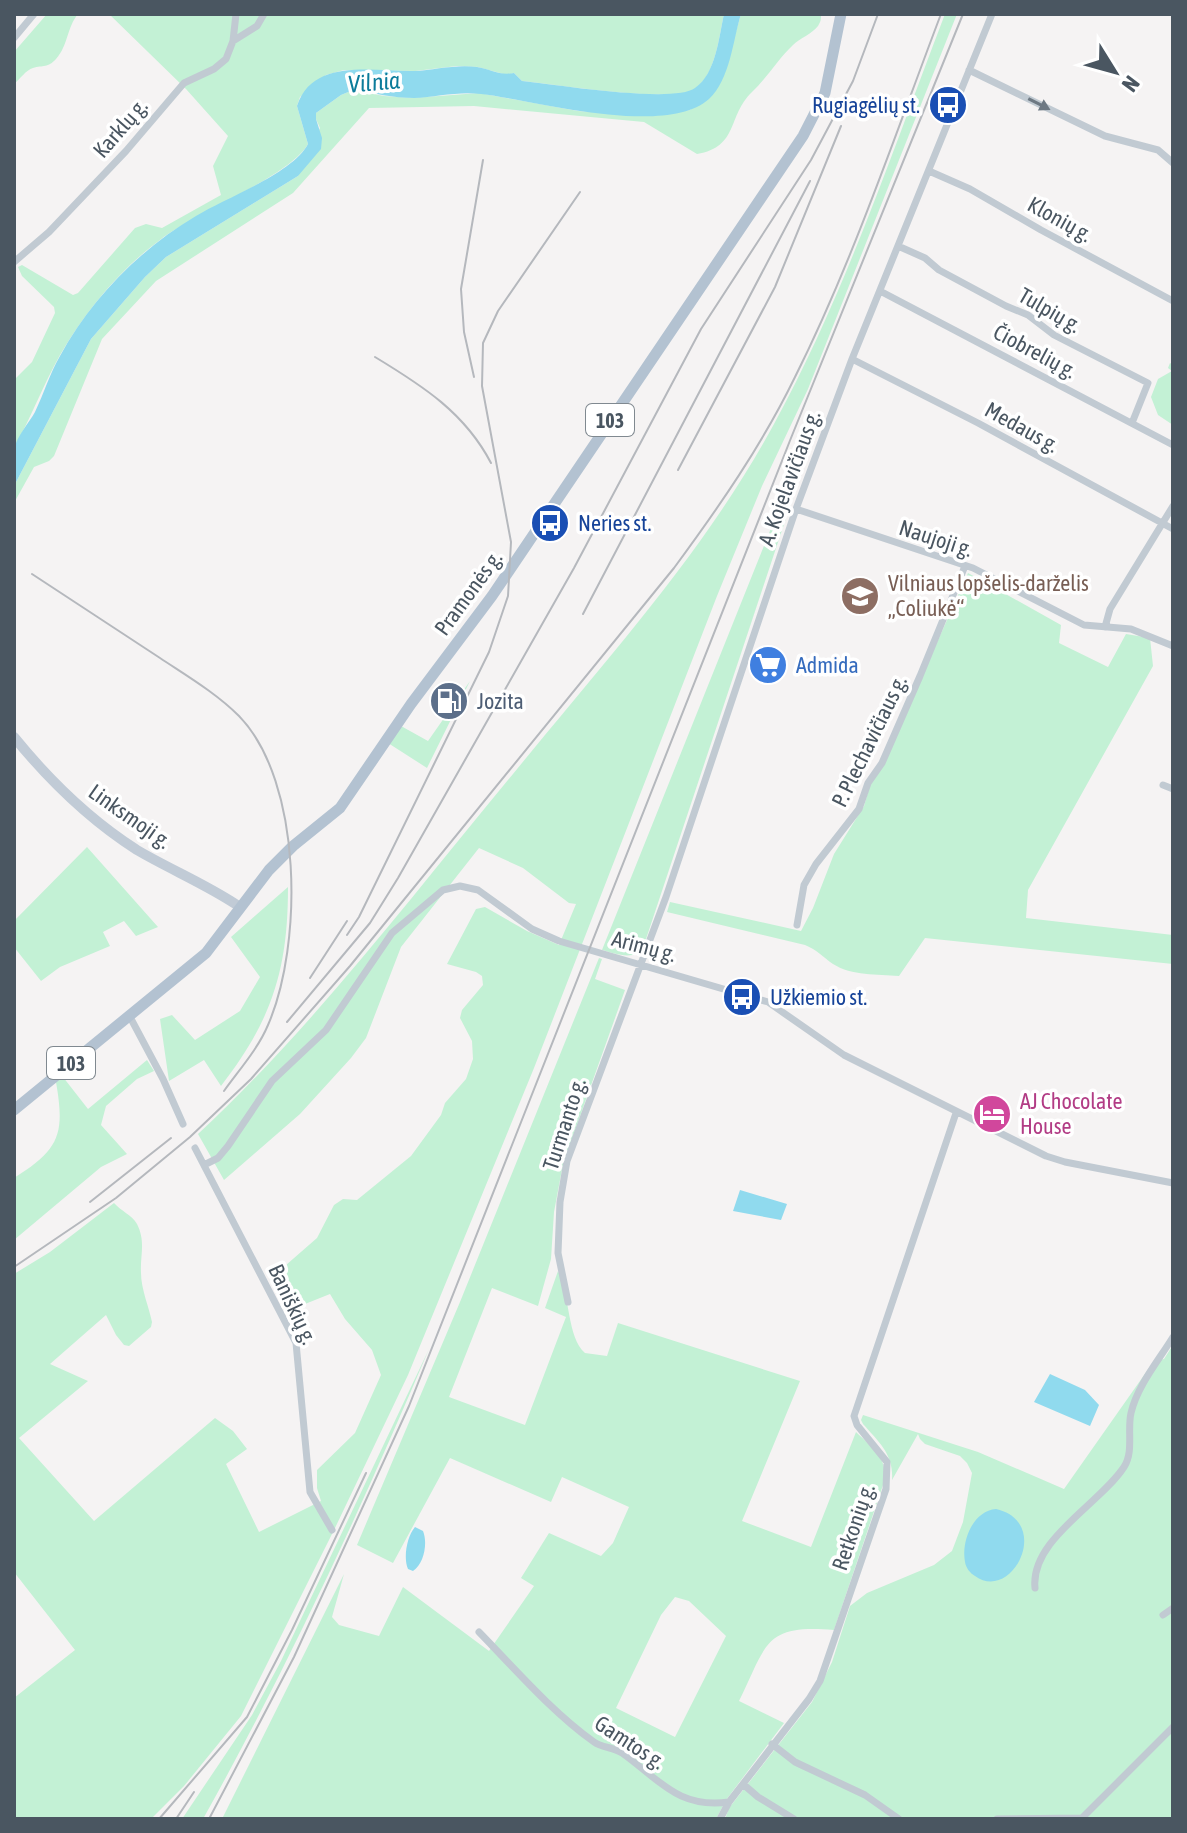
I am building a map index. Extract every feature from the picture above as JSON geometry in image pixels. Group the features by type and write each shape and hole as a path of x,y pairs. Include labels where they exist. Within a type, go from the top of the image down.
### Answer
{"main road":[{"name":"Pramonės g.","path":"14,1110 206,953 285,852 340,808 411,704 492,596 803,136 825,93 841,14"},
{"name":"Linksmoji g.","path":"14,737 72,799 109,831 240,907"}],"street":[{"path":"14,38 34,14"},
{"path":"233,41 236,14"},
{"name":"Karklų g.","path":"14,262 49,232 126,151 184,83 214,69 226,59 233,41 257,26 264,14"},
{"name":"A. Kojelavičiaus g.","path":"642,964 796,509 852,359 992,14"},
{"path":"969,70 1105,136 1158,150 1173,163"},
{"name":"Klonių g.","path":"929,171 970,189 1173,301"},
{"name":"Tulpių g.","path":"898,246 1028,315 1054,335 1148,383 1132,423"},
{"name":"Čiobrelių g.","path":"880,291 1173,445"},
{"name":"Medaus g.","path":"852,359 978,423 1173,529"},
{"path":"1105,627 1110,609 1173,506"},
{"name":"Naujoji g.","path":"796,509 965,566 1084,625 1131,629 1173,646"},
{"name":"P. Plechavičiaus g.","path":"797,925 804,885 816,864 859,809 868,783 882,763 920,676 965,566"},
{"path":"1163,785 1173,789"},
{"name":"Arimų g.","path":"204,1165 218,1158 228,1146 272,1081 326,1030 392,933 443,890 470,887 532,929 590,951 768,1002 844,1055 1026,1147 1065,1162 1173,1183"},
{"name":"Turmanto g.","path":"568,1302 558,1253 560,1202 567,1161 631,985 642,964"},
{"path":"129,1015 183,1124"},
{"name":"Retkonių g.","path":"729,1802 820,1681 886,1489 889,1479 887,1462 857,1425 854,1416 956,1113"},
{"name":"Baniškių g.","path":"195,1148 296,1343 310,1492 332,1530"},
{"path":"1035,1588 1034,1574 1056,1537 1126,1463 1131,1412 1173,1337"},
{"path":"1163,1615 1173,1608"},
{"name":"Gamtos g.","path":"479,1632 596,1744 619,1751 645,1773 694,1803 729,1802"},
{"path":"997,1819 1083,1818 1173,1727"},
{"path":"772,1744 795,1762 865,1795 899,1819"},
{"path":"743,1784 794,1819"},
{"path":"720,1819 729,1802"}],"green space":[{"path":"47,14 78,14 56,59 48,65 30,69 14,84 14,52"},
{"path":"109,14 724,14 716,54 708,74 695,89 683,93 639,94 585,89 522,81 514,73 507,75 478,67 415,71 344,70 326,75 300,97 297,106 308,144 298,156 282,169 160,240 104,292 60,355 14,448 14,380 32,362 55,313 54,307 22,276 18,267 22,265 73,295 135,228 146,224 162,228 221,195 213,166 228,136 186,89"},
{"path":"741,14 821,14 821,18 815,29 788,50 744,101 720,145 697,154 644,122 474,106 369,108 293,193 156,281 102,339 54,456 34,467 14,503 14,486 91,339 166,257 298,176 320,128 316,113 341,95 353,90 412,98 479,93 578,111 649,116 690,110 724,73"},
{"path":"945,14 957,14 808,389 762,486 717,596 534,1068 408,1375 241,1716 184,1786 151,1819 14,1819 14,1698 75,1650 14,1572 14,1274 50,1252 114,1203 132,1218 140,1231 141,1279 151,1327 129,1346 124,1345 106,1315 50,1364 88,1381 19,1438 94,1521 215,1418 233,1431 247,1449 226,1464 259,1532 321,1501 317,1470 355,1433 381,1375 372,1350 345,1319 330,1294 285,1312 270,1279 317,1238 334,1205 343,1199 357,1200 411,1156 441,1115 445,1103 466,1079 473,1059 472,1041 460,1018 462,1010 483,985 482,976 447,964 476,909 485,907 559,945 576,904 569,903 523,868 479,848 401,947 366,1038 300,1114 224,1180 198,1134 282,1049 361,959 652,605 717,517 747,471 800,375 866,222"},
{"path":"1170,363 1173,365 1173,425 1158,415 1151,397 1158,379 1172,371 1168,368"},
{"path":"806,441 811,443 644,945 631,955 602,950"},
{"path":"968,573 1061,625 1059,643 1108,667 1126,634 1150,638 1153,666 1028,890 1026,918 1173,935 1173,964 925,938 899,976 865,974 840,968 805,945 667,912 670,902 801,931 834,854 864,806 870,785 885,759"},
{"path":"470,681 427,768 388,743 401,726 428,741"},
{"path":"87,847 158,927 136,936 124,921 103,932 110,946 60,967 41,981 14,947 14,921"},
{"path":"288,887 285,944 274,993 239,1062 221,1086 204,1060 169,1081 160,1019 172,1015 195,1040 240,1011 260,977 231,937"},
{"path":"599,958 602,959 595,979 625,990 563,1164 554,1212 551,1259 538,1306 492,1288 449,1397 525,1425 566,1317 545,1308 558,1271 575,1337 585,1353 607,1356 618,1323 800,1381 742,1521 811,1547 856,1432 878,1454 885,1473 834,1630 811,1629 780,1635 770,1642 756,1665 739,1701 784,1723 726,1800 716,1819 222,1819 344,1574 332,1617 339,1625 379,1636 403,1587 489,1651 534,1586 521,1578 549,1533 601,1556 613,1543 629,1507 562,1477 551,1502 450,1458 393,1563 357,1545 460,1302","holes":["675,1597 689,1601 726,1636 675,1737 616,1708 661,1615"]},
{"path":"147,1060 154,1071 137,1079 106,1106 101,1125 127,1154 101,1167 14,1240 14,1178 41,1158 56,1139 60,1115 56,1082 63,1077 88,1109"},
{"path":"1173,1345 1173,1819 725,1819 729,1808 812,1702 832,1662 850,1606 867,1593 934,1565 952,1551 963,1522 972,1473 967,1463 960,1456 925,1444 918,1434 892,1480 888,1456 863,1424 863,1415 978,1452 1064,1489 1154,1361 1164,1359"},
{"path":"429,1349 377,1469 265,1704 203,1819 182,1819 252,1715 281,1661"}],"water":[{"name":"Vilnia","path":"724,14 741,14 730,59 716,91 709,99 689,110 662,116 565,109 473,93 414,98 353,90 341,95 316,113 322,138 321,149 298,176 166,257 91,339 14,486 14,449 20,434 35,412 56,363 86,315 119,277 175,229 273,175 300,155 308,144 297,106 305,90 317,80 347,70 414,71 469,66 514,73 522,81 585,89 639,94 683,92 695,88 708,74 716,54"},
{"path":"740,1190 787,1204 781,1220 733,1211"},
{"path":"1050,1374 1085,1390 1099,1405 1090,1426 1034,1402"},
{"path":"996,1509 1013,1517 1022,1529 1024,1543 1021,1558 1013,1570 1002,1579 989,1581 968,1570 964,1554 970,1528 981,1515"},
{"path":"415,1527 423,1531 425,1547 420,1563 413,1571 408,1569 406,1553"}],"railway":[{"path":"287,1022 370,923 398,878 574,568 701,329 811,160 853,81 878,14"},
{"path":"14,1267 116,1198 190,1137 251,1079 350,966 674,568 739,475 795,377 855,243 941,14"},
{"path":"209,1819 294,1657 409,1406 791,438 963,14"},
{"path":"678,470 775,287 841,126"},
{"path":"474,377 464,332 461,289 483,160"},
{"path":"583,614 810,181"},
{"path":"347,935 359,917 489,652 508,596 511,542 482,386 483,343 498,311 580,192"},
{"path":"375,357 426,390 456,415 481,445 491,463"},
{"path":"32,574 191,678 230,708 260,745 275,781 286,822 291,865 287,952 279,991 264,1034 224,1091"},
{"path":"310,978 347,921"},
{"path":"90,1202 171,1138"},
{"path":"159,1819 247,1717 366,1473"},
{"path":"176,1819 194,1792"}],"place":[{"name":"Rugiagėlių st.","path":"948,105"},
{"name":"Neries st.","path":"550,523"},
{"name":"Vilniaus lopšelis-darželis „Coliukė“","path":"860,596"},
{"name":"Admida","path":"768,665"},
{"name":"Jozita","path":"449,701"},
{"name":"Užkiemio st.","path":"742,997"},
{"name":"AJ Chocolate House","path":"992,1114"}]}
